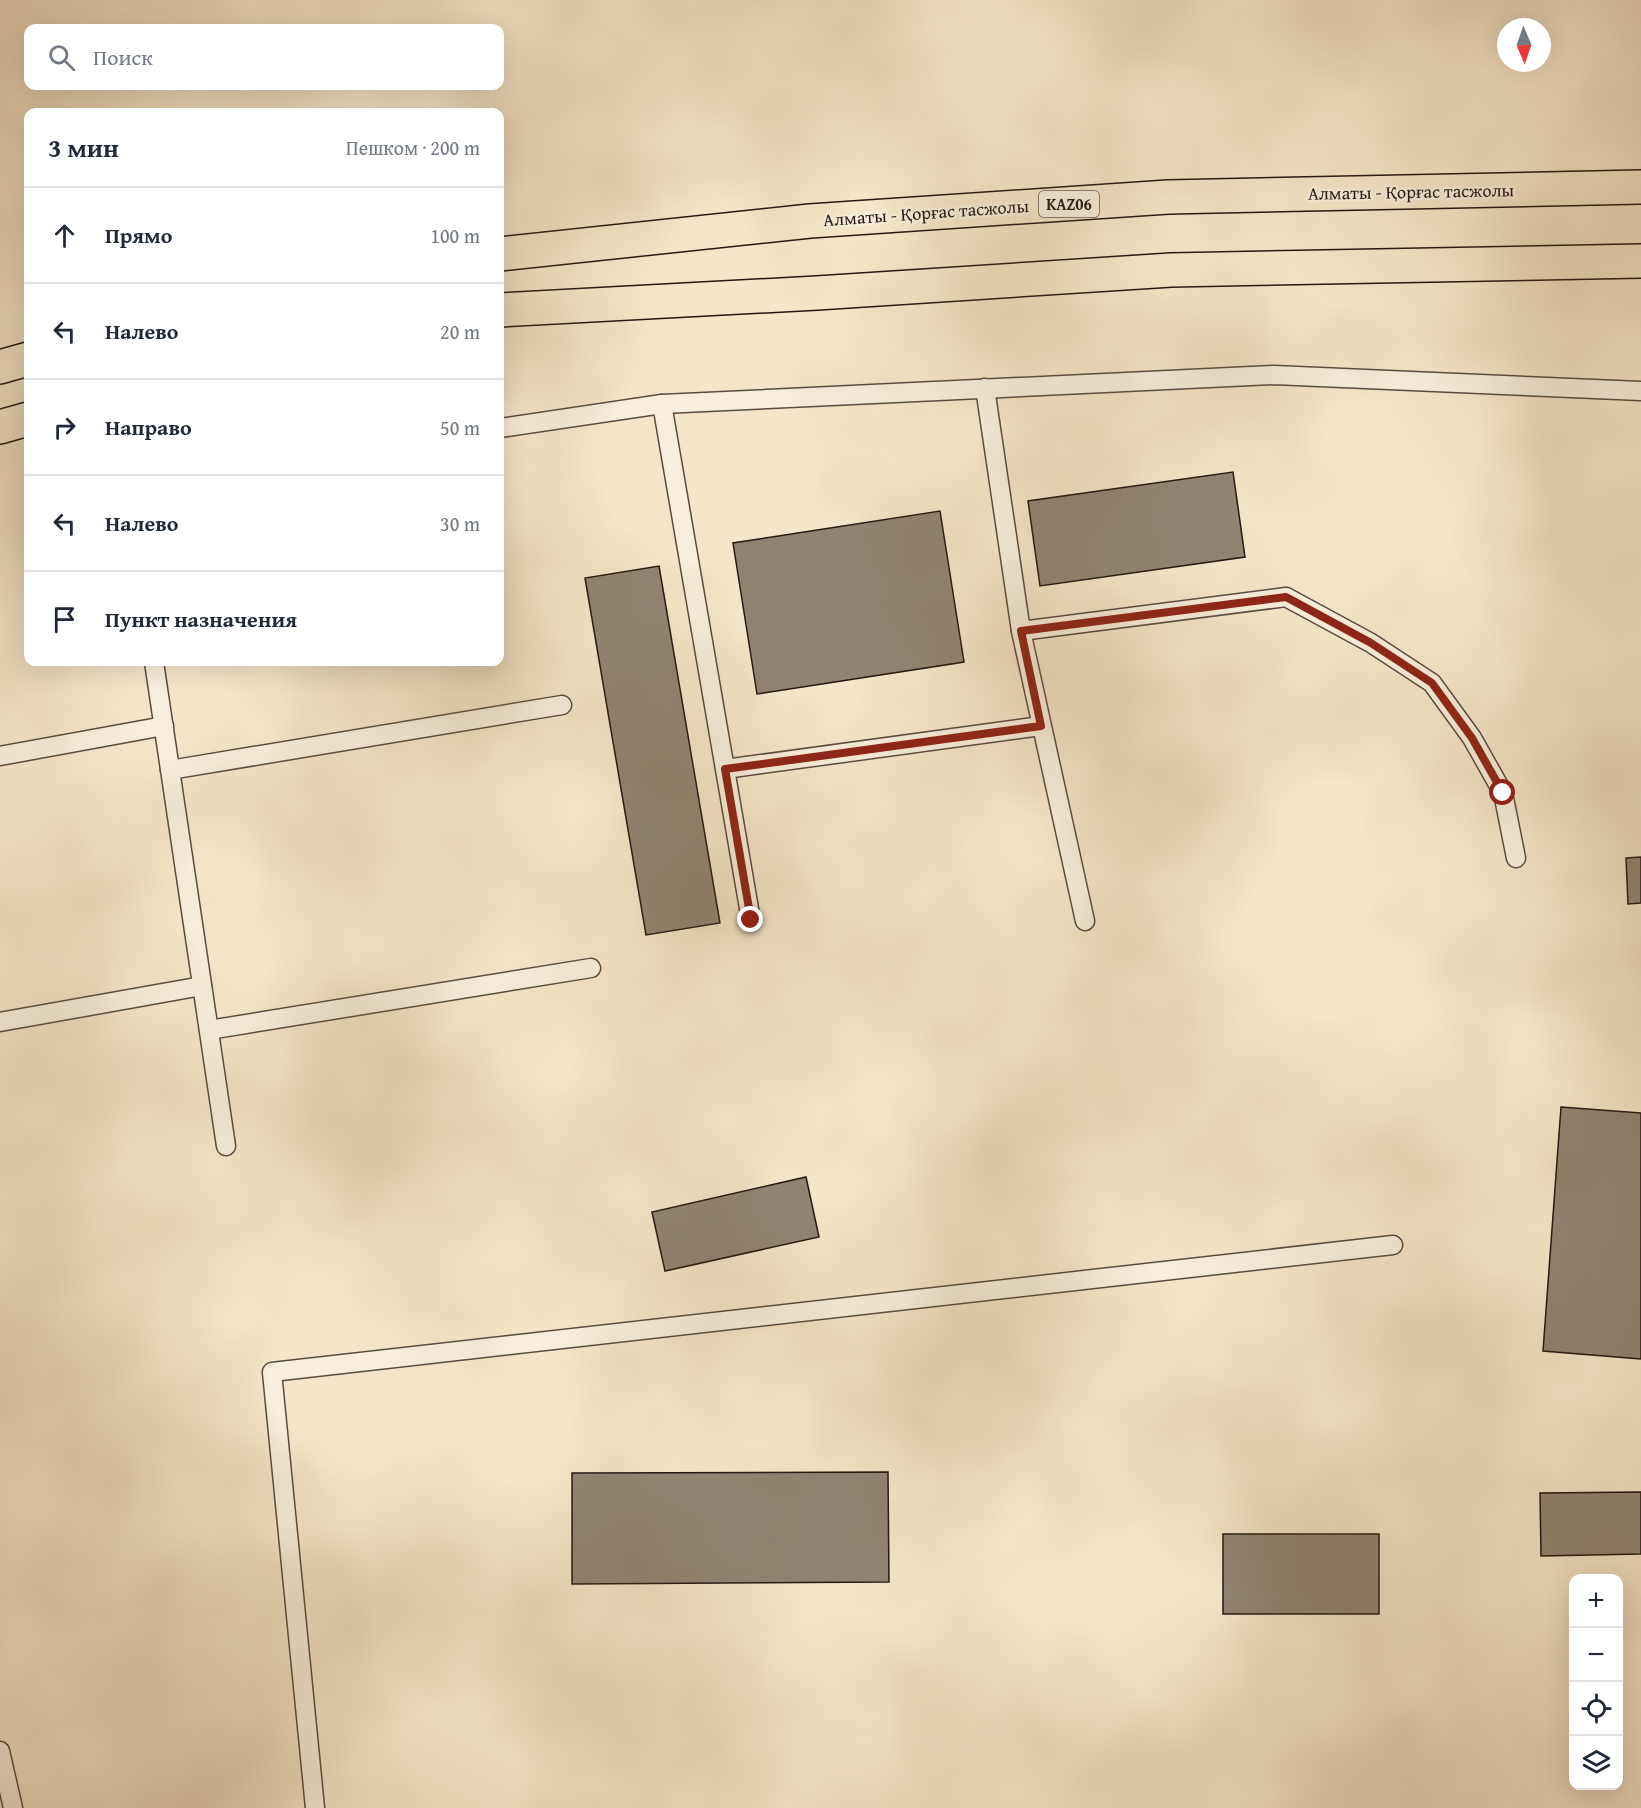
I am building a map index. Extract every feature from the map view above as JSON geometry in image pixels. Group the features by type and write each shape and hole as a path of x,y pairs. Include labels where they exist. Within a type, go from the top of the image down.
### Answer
{"highway":[{"name":"Алматы - Қорғас тасжолы","path":"504,254 810,221 1168,197 1641,187"},
{"path":"504,310 1171,270 1641,261"},
{"path":"0,367 24,359"},
{"path":"0,427 24,420"}],"lane":[{"path":"504,427 662,404 1274,375 1641,391"},
{"path":"985,388 1021,631 1085,921"},
{"path":"662,404 751,920"},
{"path":"1021,631 1286,597 1371,643 1432,683 1472,738 1503,793 1516,858"},
{"path":"155,666 226,1146"},
{"path":"170,770 562,705"},
{"path":"0,756 164,726"},
{"path":"725,769 1041,726"},
{"path":"209,1030 591,968"},
{"path":"0,1022 202,986"},
{"path":"315,1808 272,1372 1393,1245"},
{"path":"0,1750 13,1808"}],"building":[{"path":"1233,472 1245,557 1040,586 1028,501"},
{"path":"940,511 964,662 757,694 733,543"},
{"path":"659,566 720,923 646,935 585,578"},
{"path":"1641,857 1641,903 1628,904 1626,858"},
{"path":"1561,1107 1641,1113 1641,1359 1543,1351"},
{"path":"806,1177 819,1237 665,1271 652,1212"},
{"path":"888,1472 889,1582 572,1584 572,1473"},
{"path":"1641,1492 1641,1554 1541,1556 1540,1493"},
{"path":"1223,1534 1379,1534 1379,1614 1223,1614"}],"route":[{"path":"751,920 725,769 1041,726 1021,631 1286,597 1371,643 1432,683 1472,738 1503,793"}]}
